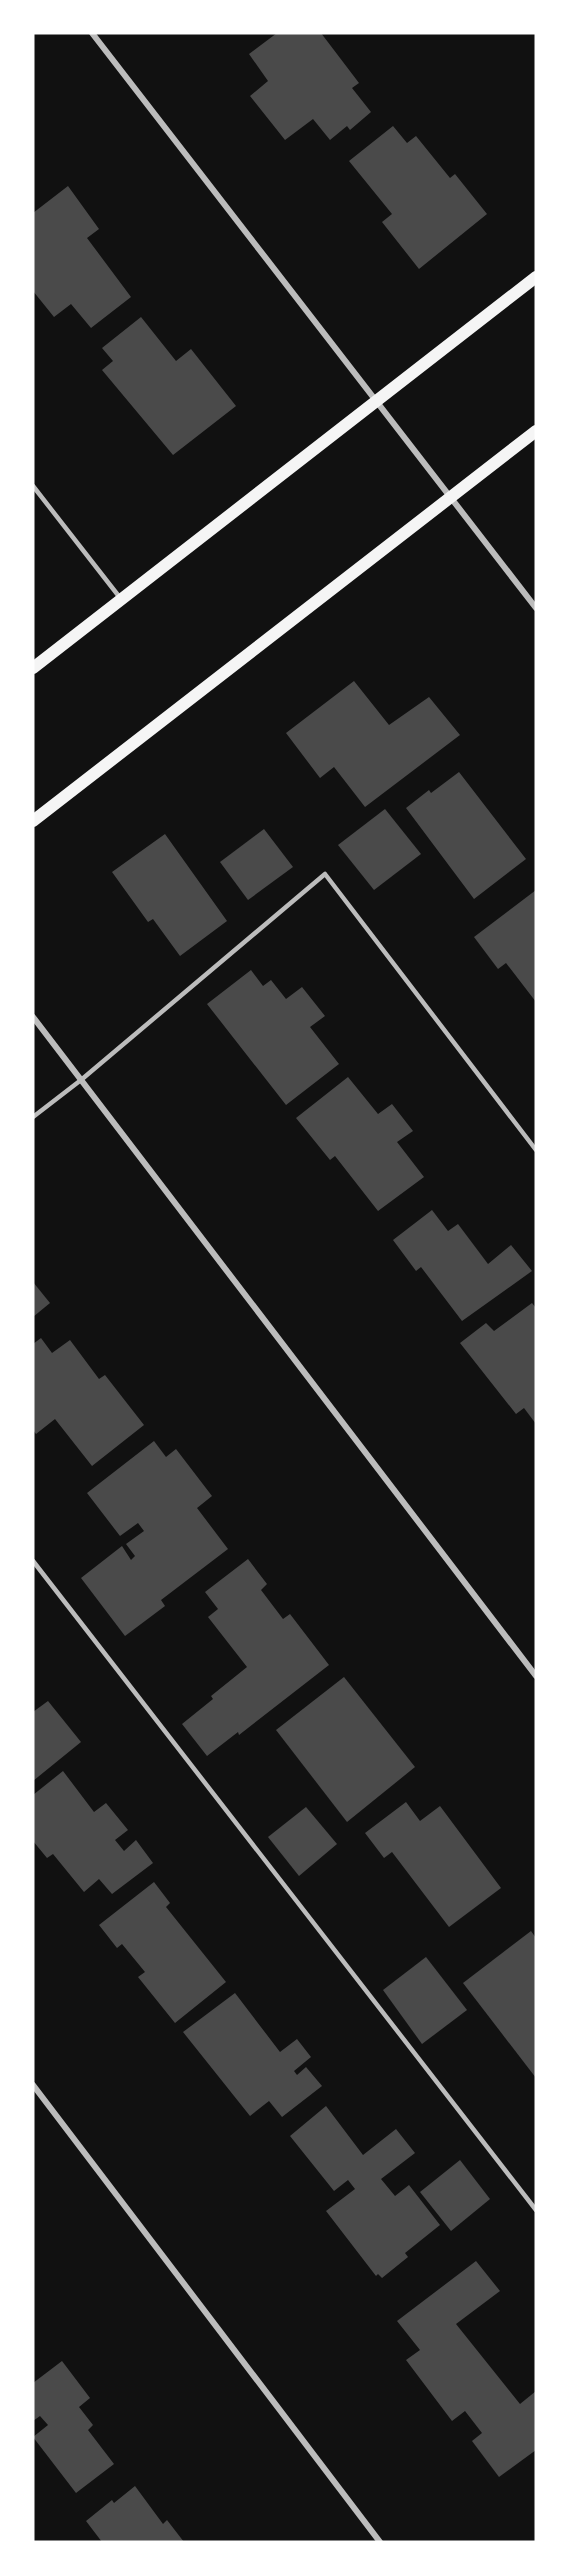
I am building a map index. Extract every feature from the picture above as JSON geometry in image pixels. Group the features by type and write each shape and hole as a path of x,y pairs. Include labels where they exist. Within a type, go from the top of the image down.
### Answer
{"main road":[{"path":"33,668 536,277"},
{"path":"33,821 536,431"}],"street":[{"path":"92,33 536,608"},
{"path":"33,1017 536,1676"},
{"path":"33,2085 380,2542"}],"lane":[{"path":"33,486 121,599"},
{"path":"33,1117 81,1080 326,874 536,1150"},
{"path":"33,1561 536,2210"}],"building":[{"path":"277,33 321,33 359,83 352,88 371,112 350,130 347,126 330,140 313,119 285,140 250,96 268,81 249,54"},
{"path":"393,126 407,143 416,136 450,178 455,174 487,214 419,269 382,222 392,214 349,161"},
{"path":"68,186 99,229 87,238 131,297 91,328 71,304 54,317 33,291 33,213"},
{"path":"141,317 176,361 191,349 236,406 173,455 102,370 113,361 102,348"},
{"path":"354,681 389,725 429,697 460,735 365,807 334,767 320,778 286,733"},
{"path":"459,772 526,859 474,899 406,808 429,790 431,793"},
{"path":"385,809 421,854 374,890 338,845"},
{"path":"264,829 293,867 248,900 220,862"},
{"path":"165,834 227,921 180,956 153,919 148,922 112,872"},
{"path":"536,890 536,1002 506,963 498,969 474,937"},
{"path":"251,970 263,986 271,980 286,999 302,987 325,1016 310,1027 339,1064 286,1105 207,1004"},
{"path":"348,1077 378,1114 392,1104 413,1131 397,1142 424,1177 378,1211 335,1156 330,1160 296,1118"},
{"path":"432,1210 448,1231 458,1224 488,1264 511,1245 532,1271 462,1321 421,1267 416,1271 393,1240"},
{"path":"33,1282 50,1303 33,1317"},
{"path":"532,1303 536,1308 536,1424 524,1408 516,1414 460,1343 486,1323 494,1331"},
{"path":"41,1338 52,1353 70,1340 99,1379 105,1375 144,1425 92,1466 55,1419 36,1434 33,1430 33,1344"},
{"path":"154,1441 166,1457 176,1449 212,1496 197,1508 228,1549 161,1600 165,1606 125,1636 81,1578 122,1546 131,1560 135,1556 126,1544 144,1531 138,1523 120,1536 87,1493"},
{"path":"248,1559 267,1584 261,1590 283,1619 290,1614 329,1665 239,1735 238,1732 207,1756 182,1724 213,1699 211,1696 247,1667 208,1617 218,1609 205,1592"},
{"path":"344,1677 415,1767 347,1822 276,1730"},
{"path":"48,1701 81,1742 33,1781 33,1712"},
{"path":"63,1771 94,1812 106,1803 128,1830 115,1840 124,1851 136,1840 153,1863 112,1894 99,1879 84,1892 53,1854 47,1858 33,1841 33,1795"},
{"path":"406,1802 420,1821 440,1806 501,1888 449,1927 392,1852 384,1858 365,1833"},
{"path":"306,1807 337,1844 299,1876 268,1837"},
{"path":"154,1882 170,1903 166,1907 226,1982 175,2023 138,1977 145,1972 122,1944 117,1948 99,1925"},
{"path":"531,1931 536,1938 536,2078 463,1983"},
{"path":"426,1957 467,2010 422,2044 383,1990"},
{"path":"235,1993 280,2052 297,2039 311,2057 294,2071 297,2075 306,2067 322,2086 282,2117 269,2101 250,2116 183,2032"},
{"path":"326,2106 363,2155 396,2129 415,2153 381,2179 395,2196 409,2185 440,2225 405,2253 408,2257 382,2278 378,2274 376,2276 326,2211 355,2189 348,2180 334,2191 290,2136"},
{"path":"460,2160 490,2199 451,2231 420,2192"},
{"path":"476,2261 500,2291 456,2324 520,2404 536,2391 536,2450 499,2477 472,2441 482,2433 465,2411 452,2421 406,2360 420,2350 397,2321"},
{"path":"62,2361 90,2398 79,2407 93,2425 88,2430 114,2464 76,2493 33,2437 48,2425 40,2416 33,2421 33,2383"},
{"path":"135,2486 163,2524 167,2520 184,2542 102,2542 86,2521 112,2500 114,2503"}]}
